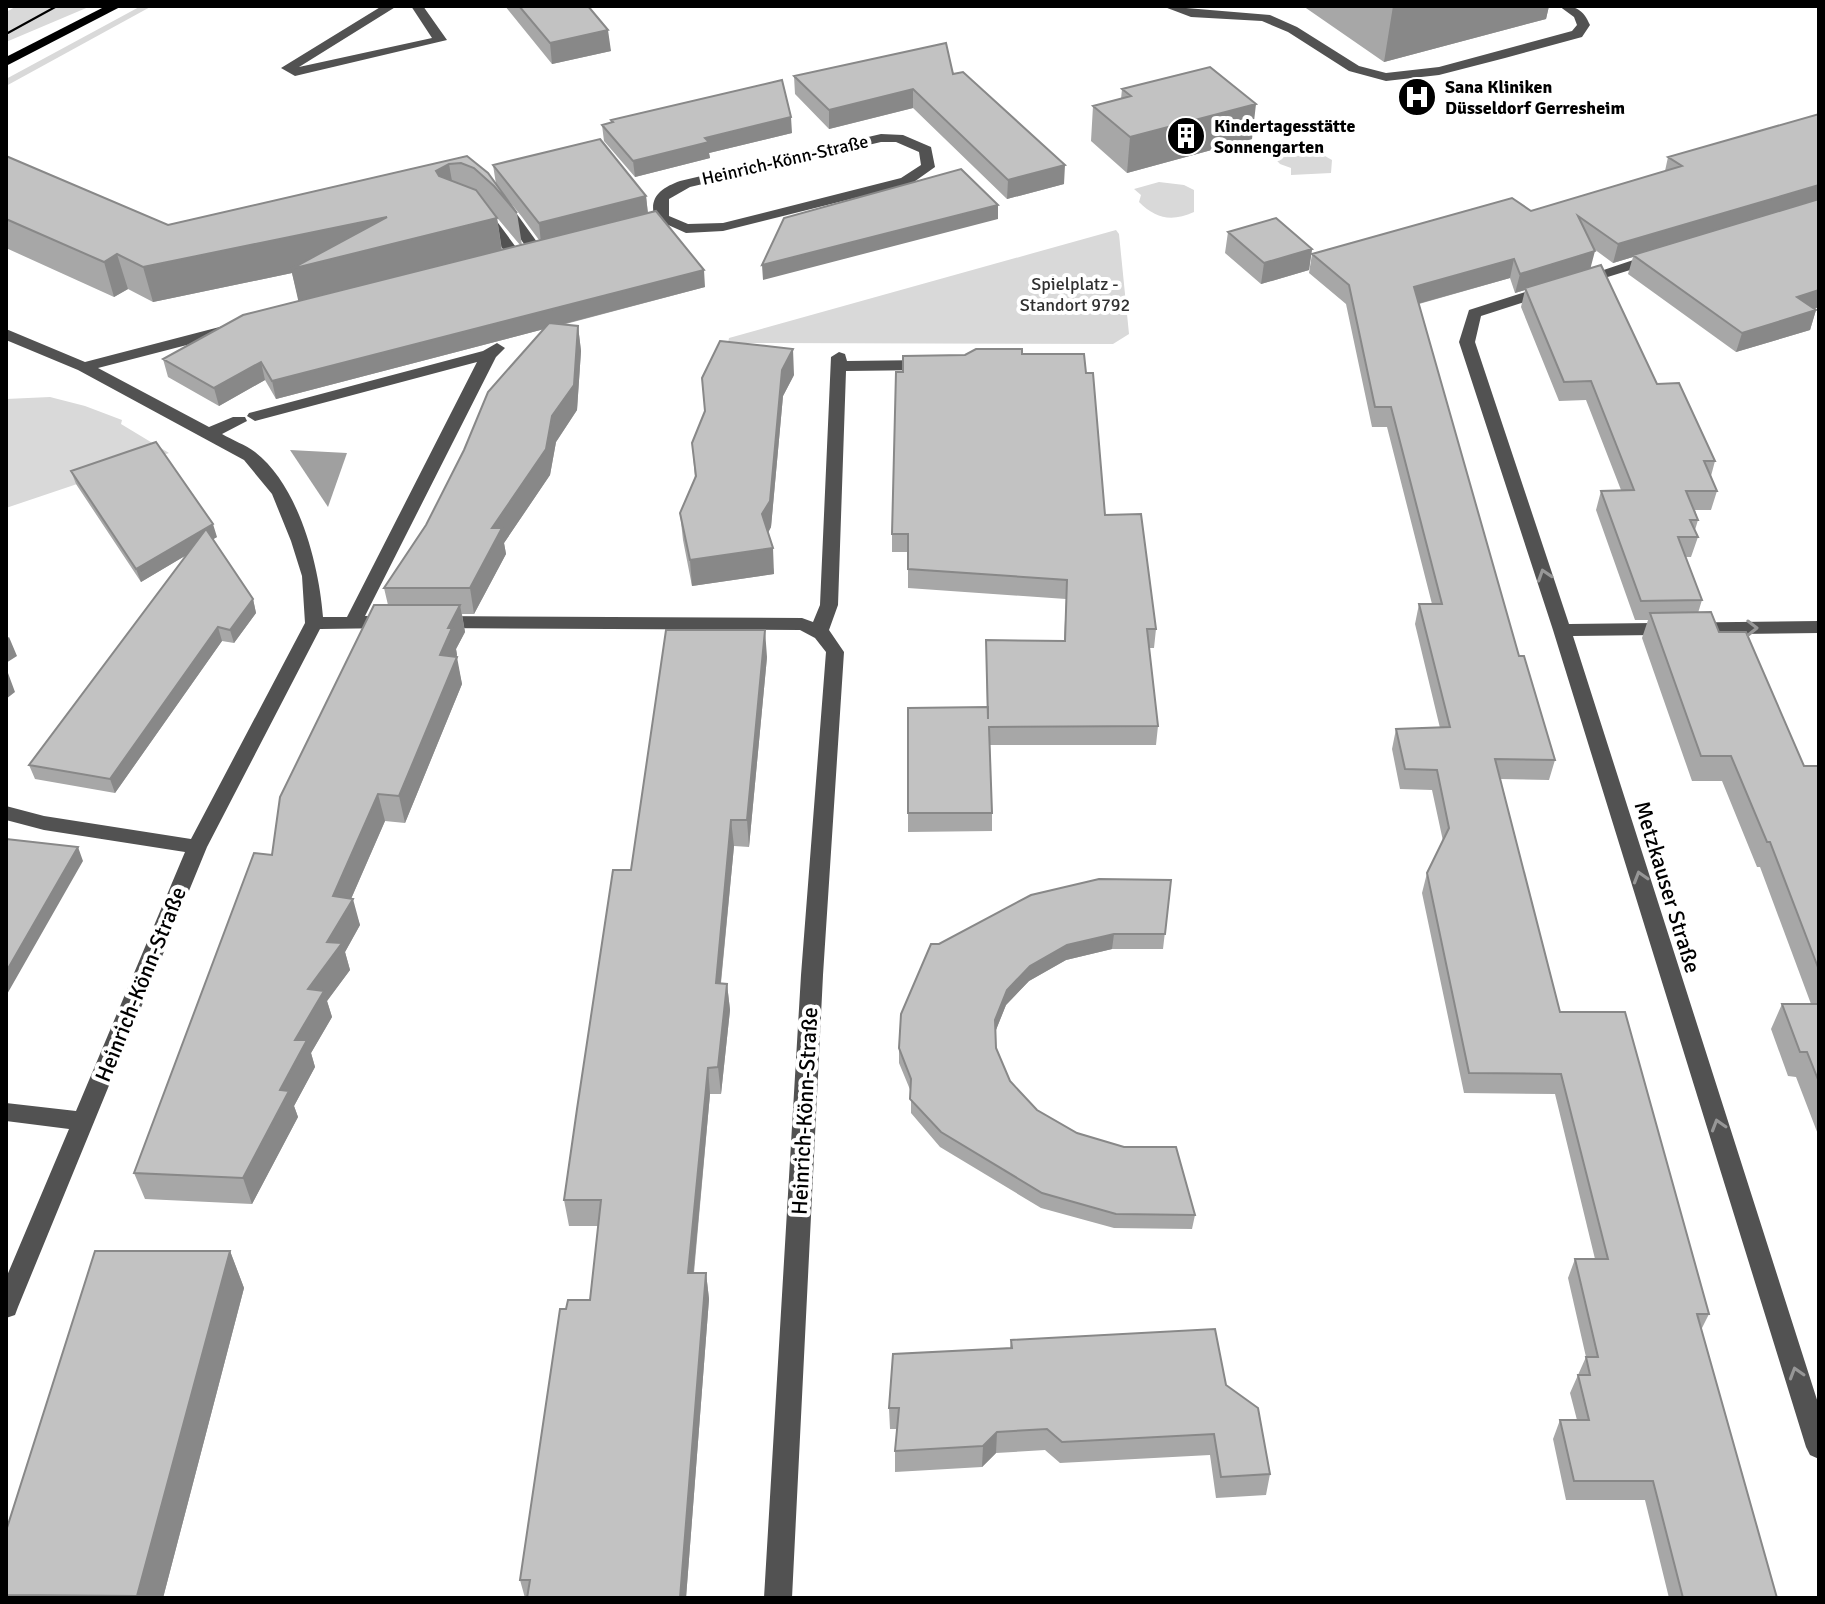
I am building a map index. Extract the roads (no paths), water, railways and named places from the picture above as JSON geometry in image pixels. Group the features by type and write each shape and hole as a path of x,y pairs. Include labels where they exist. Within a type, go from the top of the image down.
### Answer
{"main road":[{"path":"6,62 116,6"}],"street":[{"path":"391,6 288,68 295,72 440,40 417,6"},
{"path":"1168,6 1198,13 1260,17 1282,23 1364,73 1400,79 1577,34 1584,25 1579,15 1565,6"},
{"name":"Heinrich-Könn-Straße","path":"881,138 906,141 926,150 929,159 928,167 906,181 723,227 686,229 655,221 660,198 670,190 863,140 881,138"},
{"path":"474,207 487,217 509,259 544,250 493,195"},
{"name":"Metzkauser Straße","path":"1669,254 1474,313 1467,342 1562,630 1819,1447"},
{"path":"84,367 241,327"},
{"path":"6,334 84,367 250,456 280,493 311,576 314,623 778,623 802,624 819,631 829,605 839,362 949,365"},
{"path":"210,433 247,418 493,351 353,622"},
{"name":"Heinrich-Könn-Straße","path":"6,1307 197,847 314,623"},
{"path":"1562,630 1819,627"},
{"name":"Heinrich-Könn-Straße","path":"778,1598 812,975 835,652 831,641 819,631"},
{"path":"6,813 44,823 197,847"},
{"path":"6,1112 83,1121"}],"tram line":[{"path":"6,34 57,6"}],"place":[{"name":"Sana Kliniken Düsseldorf Gerresheim","path":"1417,97"},
{"name":"Kindertagesstätte Sonnengarten","path":"1186,136"}],"park label":[{"name":"Spielplatz - Standort 9792","path":"1075,294"}]}
